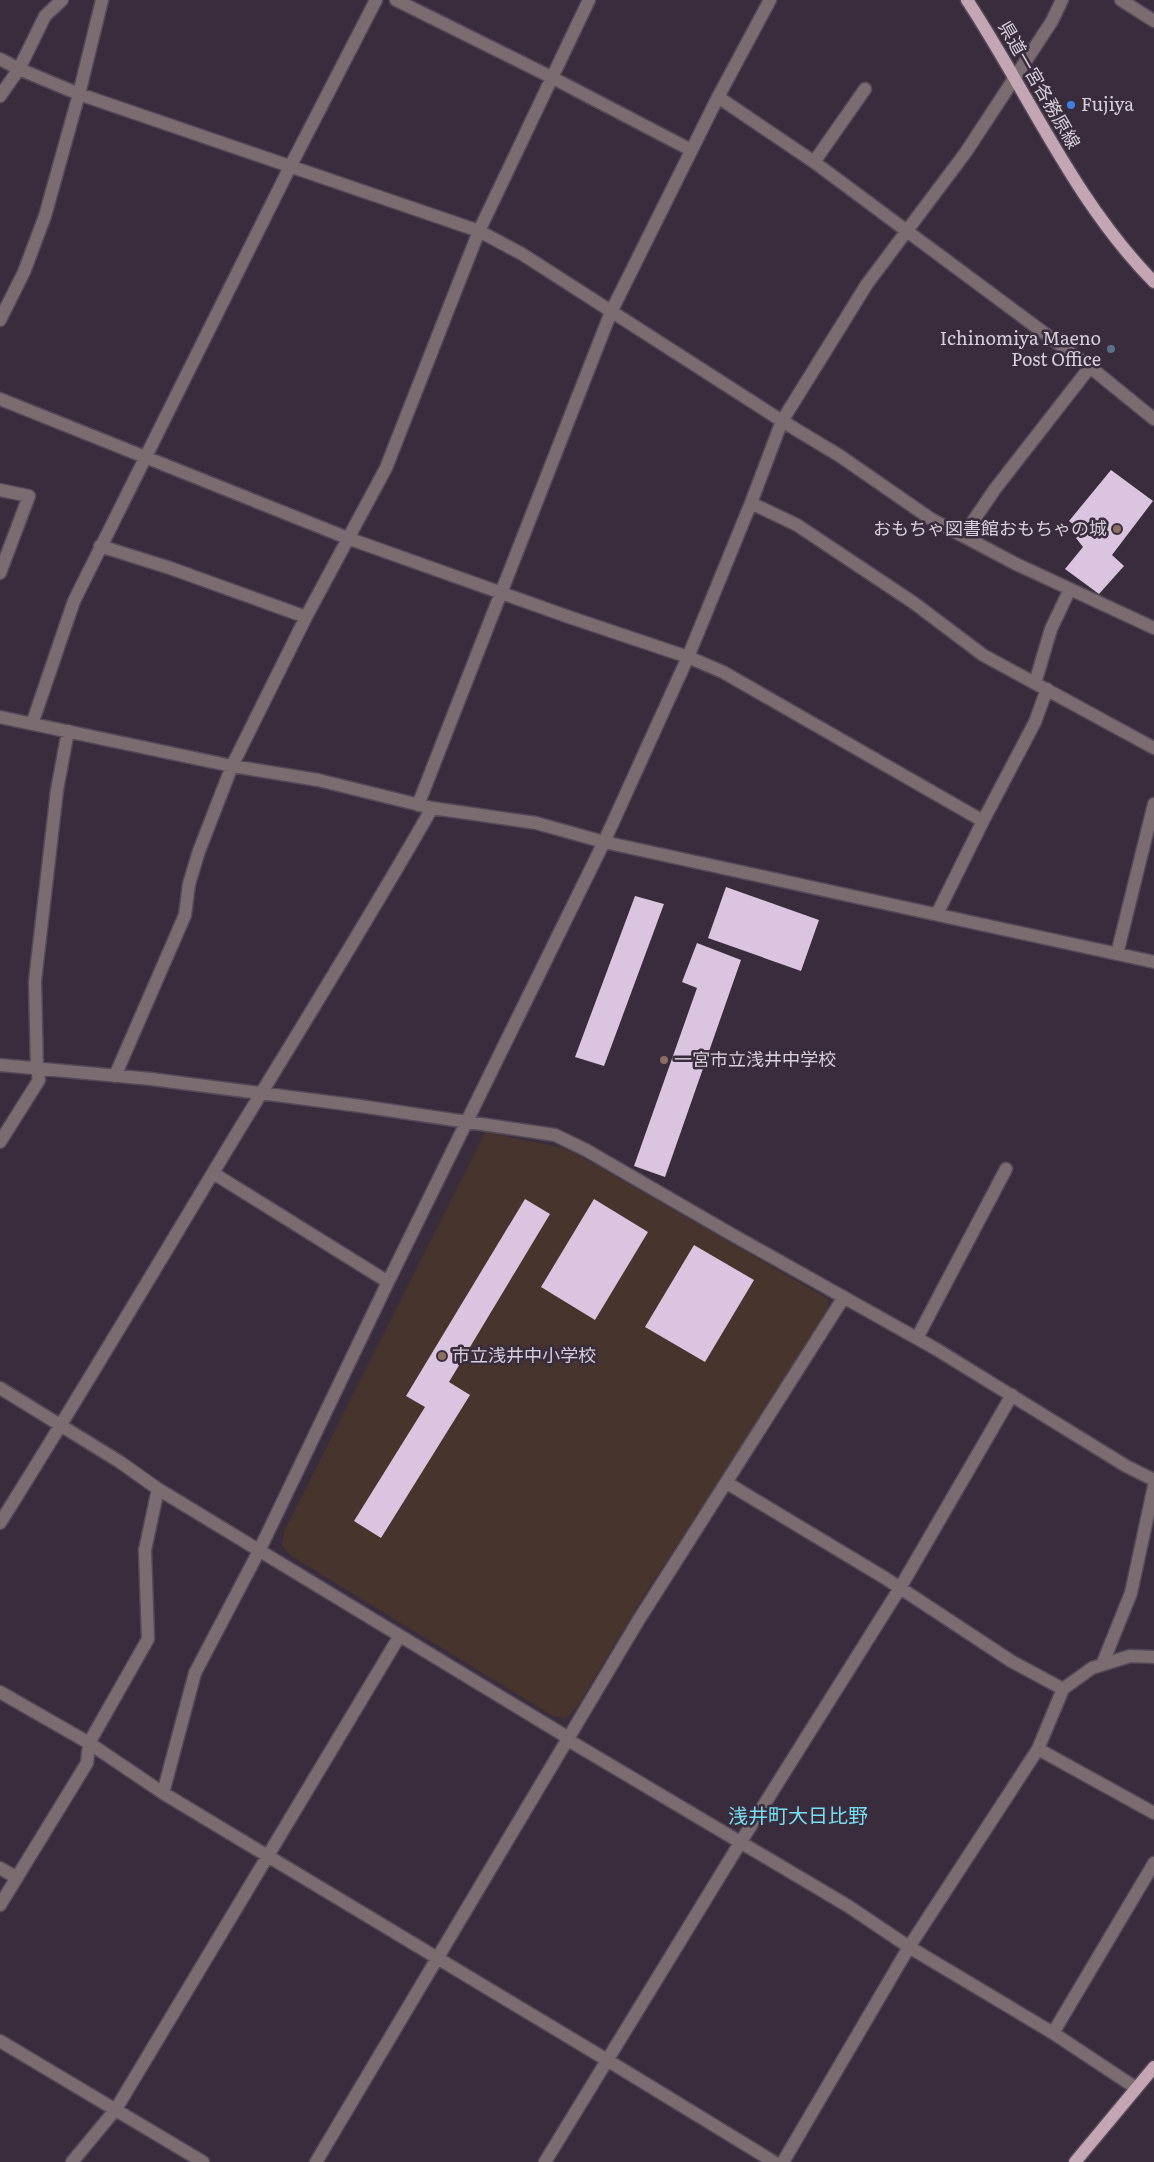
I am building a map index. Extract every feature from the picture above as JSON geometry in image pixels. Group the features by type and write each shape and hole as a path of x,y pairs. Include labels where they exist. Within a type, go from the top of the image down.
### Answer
{"main road":[{"name":"県道一宮各務原線","path":"967,0 1096,212 1131,258 1154,282"},
{"path":"1075,2162 1154,2068"}],"street":[{"path":"0,96 19,69 45,16 62,0"},
{"path":"0,320 24,272 45,216 79,94 102,0"},
{"path":"32,724 74,601 100,546 376,0"},
{"path":"396,0 551,77 691,150"},
{"path":"115,1076 186,915 189,884 232,766 306,617 386,468 479,231 589,0"},
{"path":"418,805 611,312 718,97 770,0"},
{"path":"163,1793 195,1673 259,1550 604,842 688,657 751,503 782,421 866,284 966,152 1052,21 1062,0"},
{"path":"1121,0 1154,21"},
{"path":"0,58 19,69 79,94 479,231 522,254 782,421 840,456 931,519 1016,564 1154,628"},
{"path":"814,162 865,89"},
{"path":"718,97 814,162 1090,367 1154,419"},
{"path":"962,536 995,489 1090,367"},
{"path":"0,399 350,538 688,657 723,672 982,821"},
{"path":"0,490 29,496 0,573"},
{"path":"751,503 797,525 914,603 983,655 1154,748"},
{"path":"100,546 170,568 306,617"},
{"path":"937,914 982,821 1035,722 1051,629 1070,590"},
{"path":"0,717 232,766 318,780 432,808 536,823 604,842 1154,962"},
{"path":"0,1142 39,1080 37,1069 35,981 57,790 68,731"},
{"path":"1117,954 1154,804"},
{"path":"0,1522 368,921 432,808"},
{"path":"0,1065 261,1093 555,1136 586,1150 917,1338 1126,1466 1154,1480"},
{"path":"917,1338 1006,1170"},
{"path":"213,1173 388,1282"},
{"path":"316,2162 638,1621 727,1484 844,1297"},
{"path":"0,1388 120,1462 158,1489 399,1637 562,1734 568,1740 848,1906 909,1947 1053,2033 1136,2088"},
{"path":"545,2162 740,1843 900,1588 1012,1395"},
{"path":"727,1484 900,1588 1011,1661 1063,1689"},
{"path":"1102,1665 1130,1594 1154,1486"},
{"path":"0,1905 87,1762 89,1743 148,1639 145,1550 158,1489"},
{"path":"72,2162 116,2109 399,1637"},
{"path":"783,2162 909,1947 1038,1749 1063,1689 1092,1668 1130,1656 1154,1657"},
{"path":"0,1692 89,1743 163,1793 774,2162"},
{"path":"1038,1749 1154,1812"},
{"path":"1053,2033 1154,1863"},
{"path":"0,1868 17,1878"},
{"path":"0,2041 203,2162"}],"shaded area":[{"path":"485,1132 559,1147 573,1152 828,1299 828,1312 642,1599 577,1707 565,1719 553,1716 290,1555 282,1545 284,1532"}],"building":[{"path":"1111,470 1153,501 1112,555 1124,566 1099,594 1065,569 1083,547 1076,538 1083,532 1069,521"},
{"path":"726,887 819,920 801,971 708,938"},
{"path":"635,896 664,904 604,1066 575,1057"},
{"path":"697,943 741,960 665,1177 634,1166 697,988 682,982"},
{"path":"525,1199 550,1214 449,1382 470,1395 381,1538 354,1521 425,1407 406,1396"},
{"path":"594,1199 648,1232 595,1320 541,1287"},
{"path":"694,1245 754,1280 705,1362 645,1327"}],"place":[{"name":"Fujiya","path":"1071,105"},
{"name":"Ichinomiya Maeno Post Office","path":"1111,349"},
{"name":"おもちゃ図書館おもちゃの城","path":"1117,529"},
{"name":"一宮市立浅井中学校","path":"664,1060"},
{"name":"市立浅井中小学校","path":"442,1356"}],"district":[{"name":"浅井町大日比野","path":"798,1816"}]}
